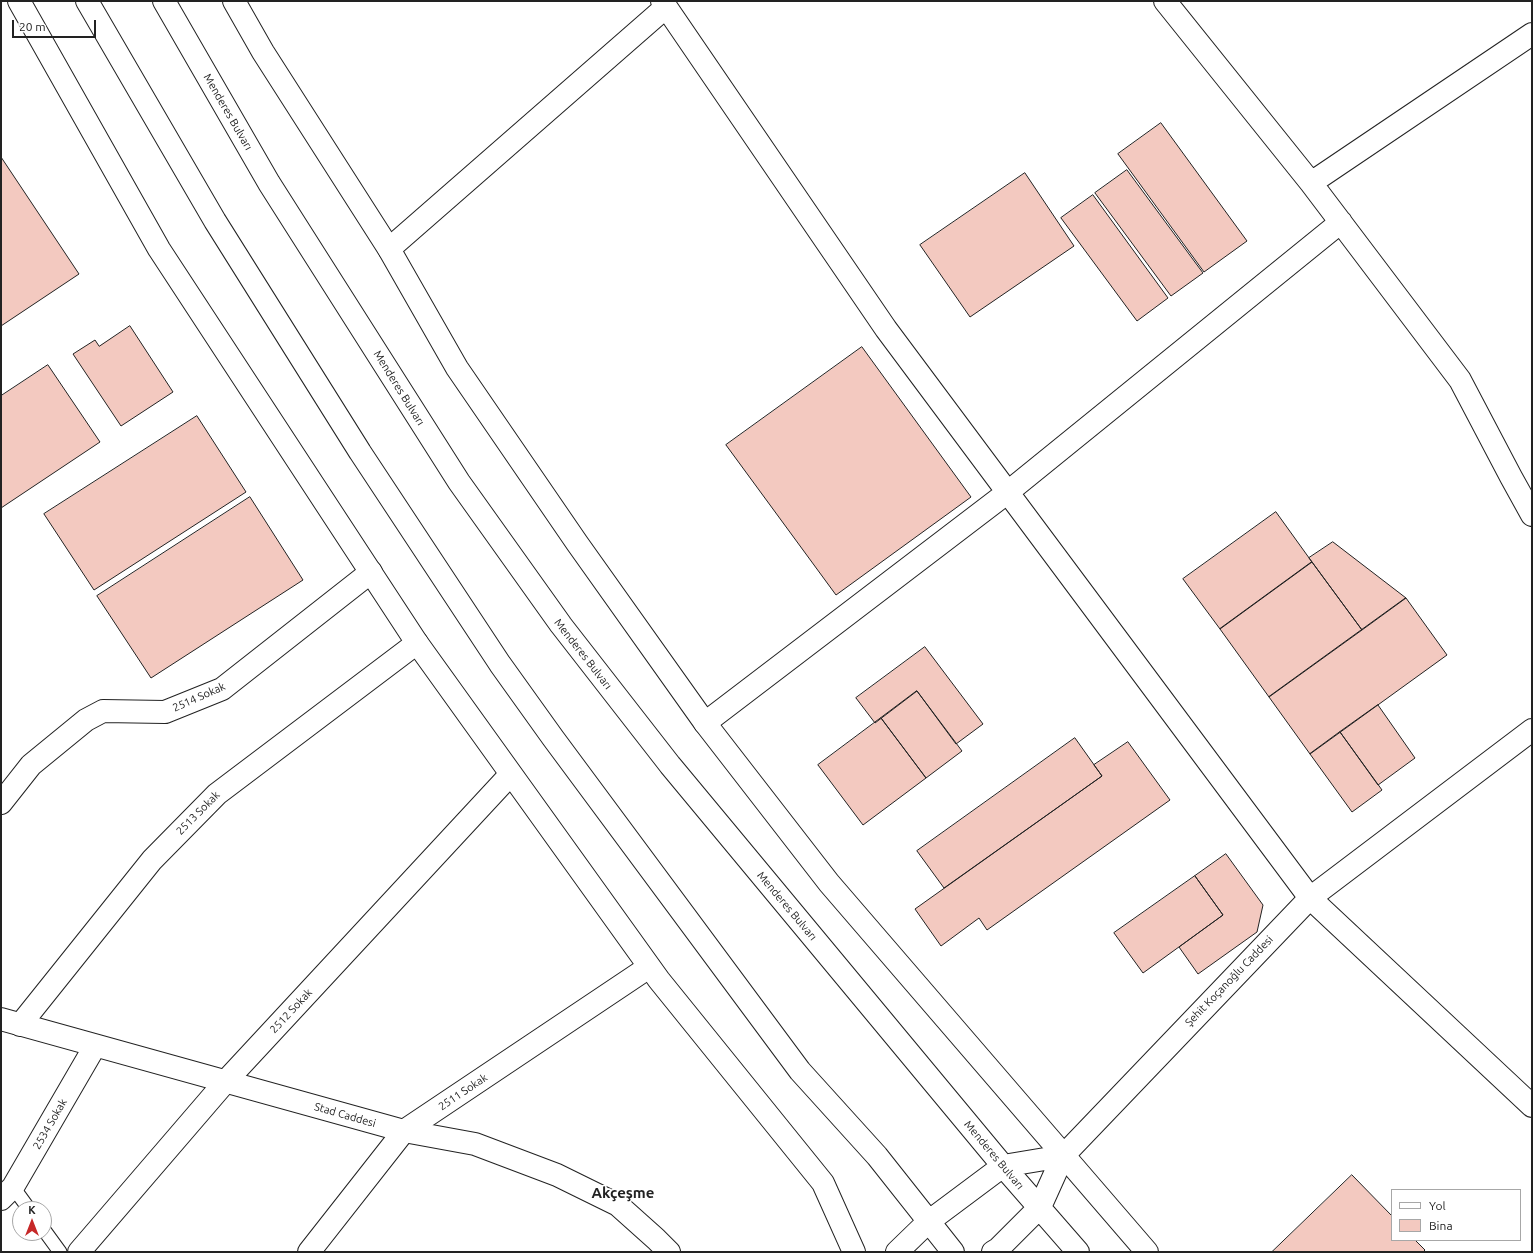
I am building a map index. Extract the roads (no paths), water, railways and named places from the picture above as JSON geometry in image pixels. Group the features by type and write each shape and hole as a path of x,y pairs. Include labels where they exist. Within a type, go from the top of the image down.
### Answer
{"main road":[{"path":"19,1 159,249 417,643 510,775 649,967 823,1183 854,1252"},
{"path":"87,1 215,221 360,452 500,664 800,1071 877,1156 952,1252"},
{"name":"Menderes Bulvarı","path":"164,1 269,184 459,482 561,625 670,765 1003,1166 1078,1252"},
{"path":"234,1 263,52 389,249 457,368 577,543 705,723 829,882 1147,1252"},
{"path":"1165,1 1341,222 1460,380 1532,515"},
{"path":"389,249 664,4 886,329 1310,898 1532,1106"},
{"path":"1311,184 1532,34"},
{"path":"705,723 1008,492 1341,222"},
{"name":"2514 Sokak","path":"1,802 31,765 86,720 103,711 165,712 222,689 371,572"},
{"name":"2513 Sokak","path":"10,1022 152,860 217,794 417,643"},
{"name":"Şehit Koçanoğlu Caddesi","path":"1040,1208 1063,1156 1310,898 1532,730"},
{"name":"2512 Sokak","path":"79,1252 226,1081 510,775"},
{"name":"2511 Sokak","path":"310,1252 404,1131 649,967"},
{"name":"Stad Caddesi","path":"10,1022 404,1131 475,1144 557,1175 618,1205 656,1238 669,1252"},
{"name":"2534 Sokak","path":"7,1193 95,1046"},
{"path":"897,1252 928,1222 1003,1166 1063,1156"},
{"path":"993,1252 998,1249 1040,1208"}],"lane":[{"path":"7,1193 18,1201"},
{"path":"52,1241 60,1252"}],"district":[{"name":"Akçeşme","path":"623,1193"}]}
